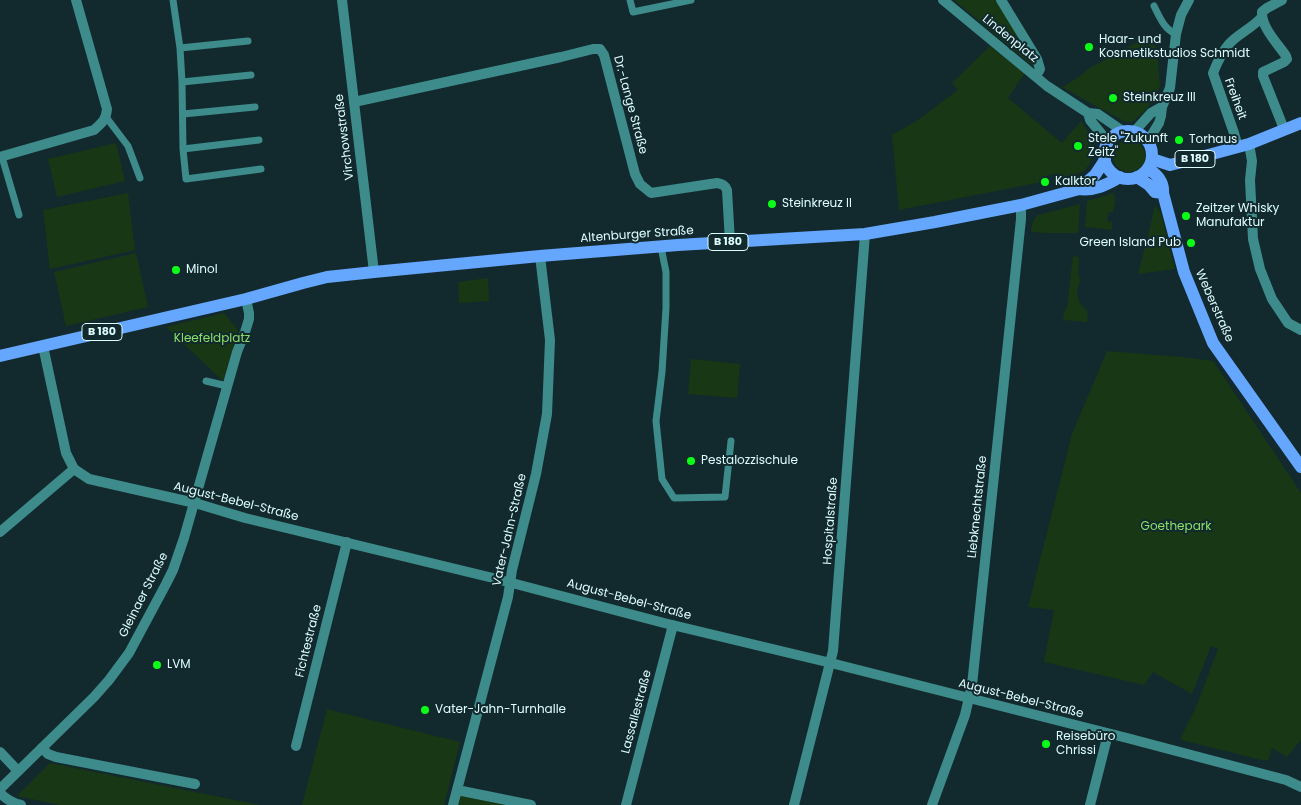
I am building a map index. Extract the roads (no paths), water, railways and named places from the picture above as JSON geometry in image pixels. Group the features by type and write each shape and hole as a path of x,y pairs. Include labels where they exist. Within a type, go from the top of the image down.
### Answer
{"main road":[{"name":"B 180","path":"1150,164 1170,165 1244,146 1301,123"},
{"path":"1129,132 1142,136 1148,141 1152,150 1150,164 1144,173 1129,179 1120,178 1110,170 1105,160 1105,149 1108,142 1115,135 1129,132"},
{"path":"1079,190 1095,175 1105,160"},
{"name":"Weberstraße","path":"1150,164 1164,187 1163,193 1184,272 1213,343 1301,467"},
{"path":"1137,177 1150,185 1155,192 1163,193"},
{"name":"Altenburger Straße","path":"246,299 313,280 374,272 540,256 865,234 1021,205 1079,190 1089,190 1107,185 1120,178"},
{"name":"B 180","path":"0,356 246,299"}],"street":[{"path":"1,157 94,130 105,119 107,109 76,0"},
{"name":"Virchowstraße","path":"342,0 374,272"},
{"name":"Lindenplatz","path":"1001,0 1038,59 1040,69 1036,76"},
{"path":"1148,141 1161,116 1162,107 1170,88 1177,29 1189,0"},
{"name":"Freiheit","path":"1282,0 1262,12 1261,18 1256,23 1229,44 1213,73 1234,133 1244,146 1252,162 1250,180 1253,239 1260,270 1272,299 1282,315 1288,323 1301,330"},
{"name":"Lindenplatz","path":"946,1 1047,86 1088,113"},
{"path":"1261,18 1287,60 1263,72 1284,129"},
{"name":"Dr.-Lange Straße","path":"354,102 600,49 604,55 637,180 651,193 717,183 722,184 727,190 730,242"},
{"path":"1108,142 1090,120 1088,113 1098,114 1129,132 1151,113 1162,107"},
{"name":"Liebknechtstraße","path":"932,805 965,715 972,685 1021,205"},
{"name":"Hospitalstraße","path":"794,805 834,651 865,234"},
{"name":"Vater-Jahn-Straße","path":"453,805 508,597 536,474 547,414 550,340 540,256"},
{"name":"Gleinaer Straße","path":"0,791 109,680 129,653 173,570 184,538 241,339 249,319 246,299"},
{"path":"0,532 74,469 66,453 43,346"},
{"name":"August-Bebel-Straße","path":"74,469 89,479 194,503 245,518 510,582 673,625 831,663 1286,780 1301,787"},
{"name":"Fichtestraße","path":"296,746 347,542"},
{"name":"Lassallestraße","path":"626,805 673,625"},
{"path":"1090,805 1108,734"},
{"path":"42,748 56,758 194,784"},
{"path":"0,752 18,771"},
{"path":"457,790 531,805"},
{"path":"0,791 13,803 21,805"}],"lane":[{"path":"173,0 180,48 183,149 186,179 261,169"},
{"path":"630,0 633,12 691,0"},
{"path":"1154,6 1165,27 1169,31 1177,29"},
{"path":"180,48 248,41"},
{"path":"182,82 251,75"},
{"path":"183,114 255,107"},
{"path":"105,119 128,146 140,178"},
{"path":"183,149 258,140"},
{"path":"1,157 18,215"},
{"path":"662,247 666,272 666,308 662,372 656,421 662,480 674,498 724,497 731,442"},
{"path":"206,381 228,386"}],"place":[{"name":"Haar- und Kosmetikstudios Schmidt","path":"1089,47"},
{"name":"Steinkreuz III","path":"1113,98"},
{"name":"Torhaus","path":"1179,140"},
{"name":"Stele \"Zukunft Zeitz\"","path":"1078,146"},
{"name":"Kalktor","path":"1045,182"},
{"name":"Steinkreuz II","path":"772,204"},
{"name":"Zeitzer Whisky Manufaktur","path":"1186,216"},
{"name":"Green Island Pub","path":"1191,243"},
{"name":"Minol","path":"176,270"},
{"name":"Pestalozzischule","path":"691,461"},
{"name":"LVM","path":"157,665"},
{"name":"Vater-Jahn-Turnhalle","path":"425,710"},
{"name":"Reisebüro Chrissi","path":"1046,744"}],"park label":[{"name":"Kleefeldplatz","path":"212,339"},
{"name":"Goethepark","path":"1176,527"}]}
